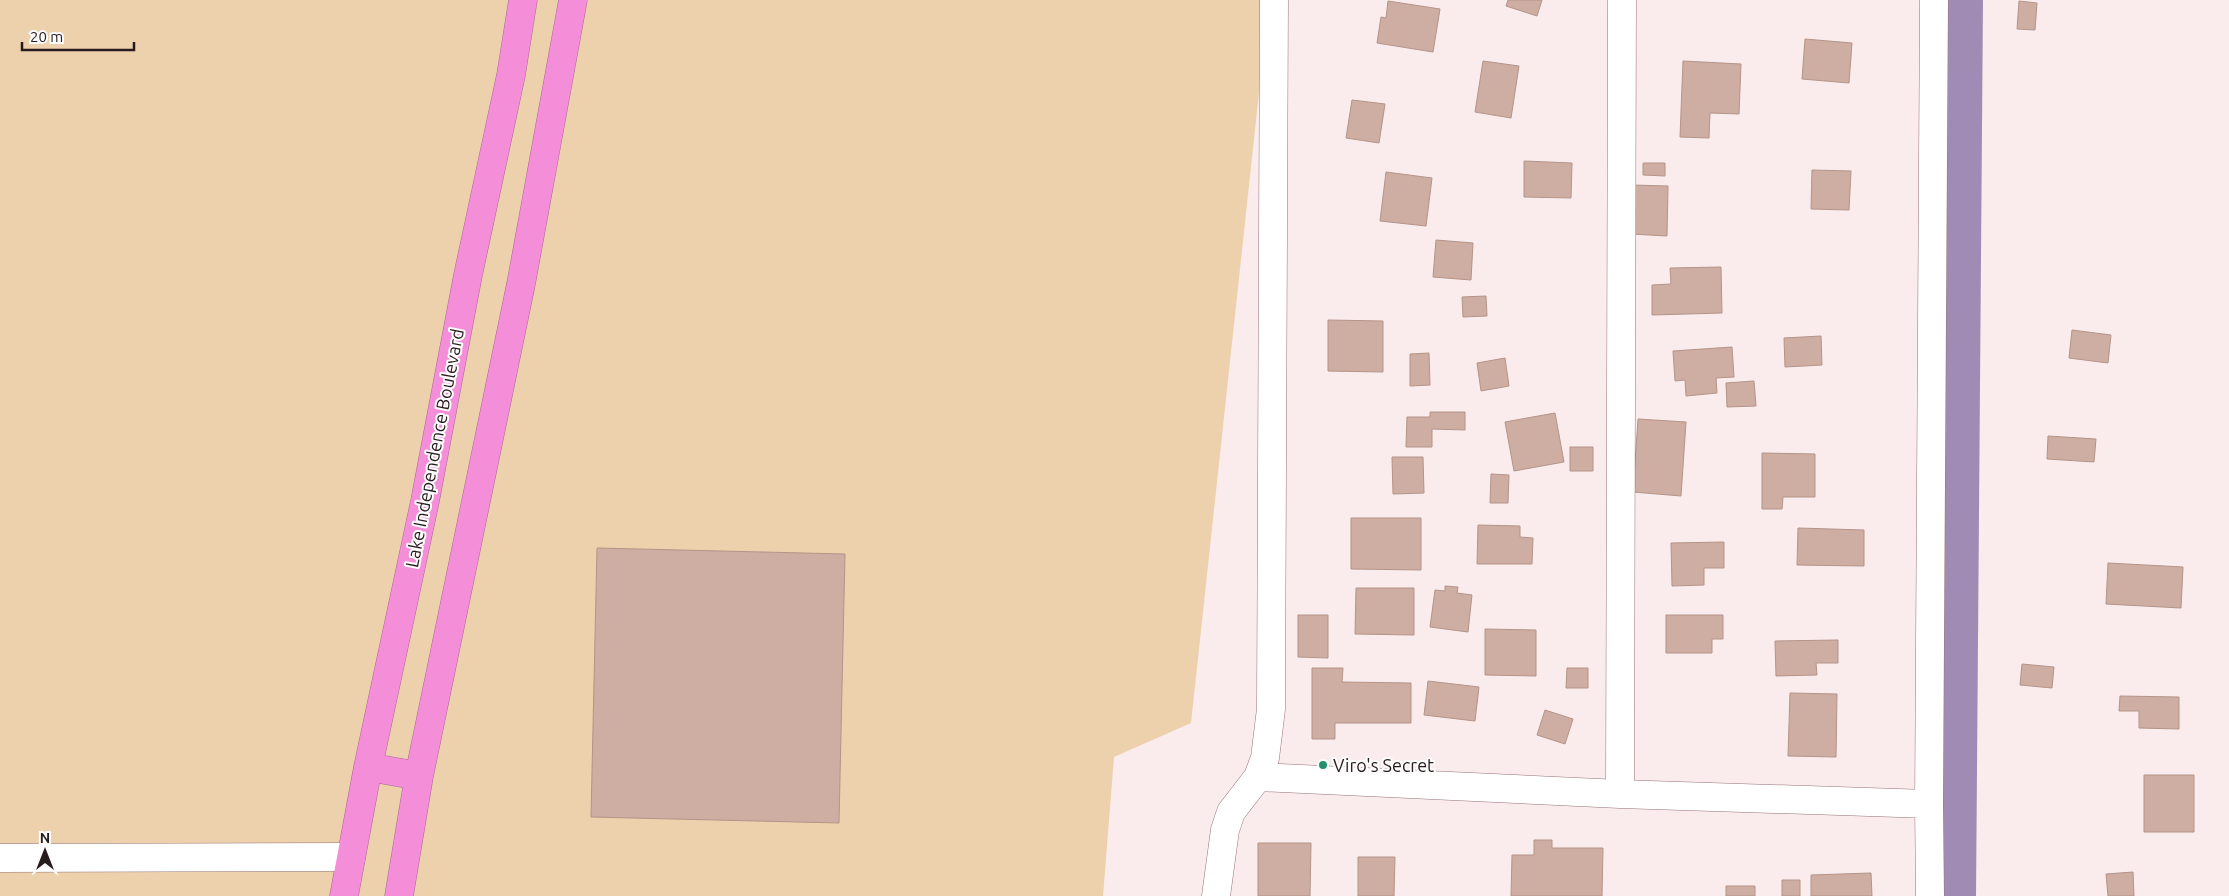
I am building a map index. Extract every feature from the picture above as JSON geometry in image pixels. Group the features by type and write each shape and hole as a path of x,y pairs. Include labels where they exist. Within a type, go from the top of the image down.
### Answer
{"highway":[{"name":"Lake Independence Boulevard","path":"344,896 368,767 511,76 523,0"},
{"path":"399,896 419,776 521,284 573,0"},
{"path":"368,767 419,776"}],"street":[{"path":"1216,896 1225,830 1231,812 1258,777 1266,758 1272,709 1274,0"},
{"path":"1620,794 1622,0"},
{"path":"1930,896 1934,0"},
{"path":"1258,777 1620,794 1929,804"},
{"path":"0,858 351,857"}],"shaded area":[{"path":"0,0 1269,0 1191,723 1114,757 1103,896 0,896"}],"building":[{"path":"1508,0 1542,0 1537,16 1506,6"},
{"path":"1388,1 1440,9 1433,52 1377,43 1381,17 1386,18"},
{"path":"2019,1 2037,3 2035,30 2017,29"},
{"path":"1805,39 1852,43 1849,83 1802,79"},
{"path":"1483,61 1519,66 1511,118 1475,112"},
{"path":"1683,61 1741,64 1739,114 1710,113 1709,138 1680,137"},
{"path":"1352,100 1385,104 1379,143 1346,138"},
{"path":"1524,161 1572,163 1571,198 1524,197"},
{"path":"1643,163 1665,163 1665,176 1643,175"},
{"path":"1812,170 1851,171 1849,210 1811,209"},
{"path":"1386,172 1432,178 1426,226 1380,221"},
{"path":"1632,185 1668,186 1667,236 1631,234"},
{"path":"1436,240 1473,243 1471,280 1433,277"},
{"path":"1721,267 1722,313 1652,315 1652,285 1671,284 1670,268"},
{"path":"1486,296 1487,316 1463,317 1462,297"},
{"path":"1328,320 1383,321 1383,372 1328,371"},
{"path":"2072,330 2111,335 2108,363 2069,358"},
{"path":"1821,336 1822,365 1785,367 1784,338"},
{"path":"1732,347 1734,377 1716,378 1717,393 1686,396 1685,380 1675,381 1673,351"},
{"path":"1429,353 1430,385 1410,386 1410,354"},
{"path":"1505,358 1509,386 1481,391 1477,363"},
{"path":"1754,381 1756,406 1727,407 1726,383"},
{"path":"1430,412 1465,412 1465,430 1432,429 1432,447 1406,447 1407,417 1430,417"},
{"path":"1555,413 1564,462 1514,471 1505,422"},
{"path":"1638,419 1686,422 1681,496 1633,492"},
{"path":"2048,436 2096,439 2094,462 2047,459"},
{"path":"1570,447 1593,447 1593,471 1570,471"},
{"path":"1762,453 1815,454 1815,497 1783,497 1782,509 1762,509"},
{"path":"1392,457 1423,457 1424,493 1393,494"},
{"path":"1491,474 1509,475 1508,503 1490,503"},
{"path":"1351,518 1421,518 1421,570 1351,569"},
{"path":"1478,525 1520,526 1520,537 1533,538 1532,564 1477,564"},
{"path":"1798,528 1864,530 1864,566 1797,565"},
{"path":"1724,542 1724,568 1704,568 1704,585 1672,586 1671,543"},
{"path":"597,548 845,554 839,823 591,817"},
{"path":"2108,563 2183,567 2181,608 2106,604"},
{"path":"1445,586 1458,587 1457,593 1472,595 1468,632 1430,627 1435,590 1445,591"},
{"path":"1356,588 1414,588 1414,635 1355,634"},
{"path":"1298,615 1328,615 1328,658 1298,657"},
{"path":"1666,615 1723,615 1723,639 1712,639 1712,653 1666,653"},
{"path":"1485,629 1536,630 1536,676 1485,675"},
{"path":"1838,640 1838,663 1816,663 1817,675 1776,676 1775,641"},
{"path":"2022,664 2054,667 2052,688 2020,685"},
{"path":"1312,668 1343,668 1342,682 1411,683 1411,723 1335,723 1335,739 1312,739"},
{"path":"1567,668 1588,668 1588,688 1566,688"},
{"path":"1428,681 1479,687 1475,721 1424,715"},
{"path":"1790,693 1837,694 1836,757 1788,756"},
{"path":"2120,696 2179,697 2179,729 2139,728 2139,711 2119,711"},
{"path":"1545,710 1573,719 1565,744 1537,735"},
{"path":"2144,775 2194,775 2194,832 2144,832"},
{"path":"1534,840 1552,840 1552,848 1603,848 1602,896 1511,896 1512,855 1534,855"},
{"path":"1258,843 1311,843 1310,896 1258,896"},
{"path":"1358,857 1395,857 1394,896 1358,896"},
{"path":"2133,872 2134,896 2108,896 2106,874"},
{"path":"1871,873 1872,896 1811,896 1811,875"},
{"path":"1782,880 1800,880 1800,896 1782,896"},
{"path":"1726,886 1755,886 1755,896 1726,896"}],"waterway":[{"path":"1956,896 1963,0"}],"place":[{"name":"Viro's Secret","path":"1323,765"}]}
